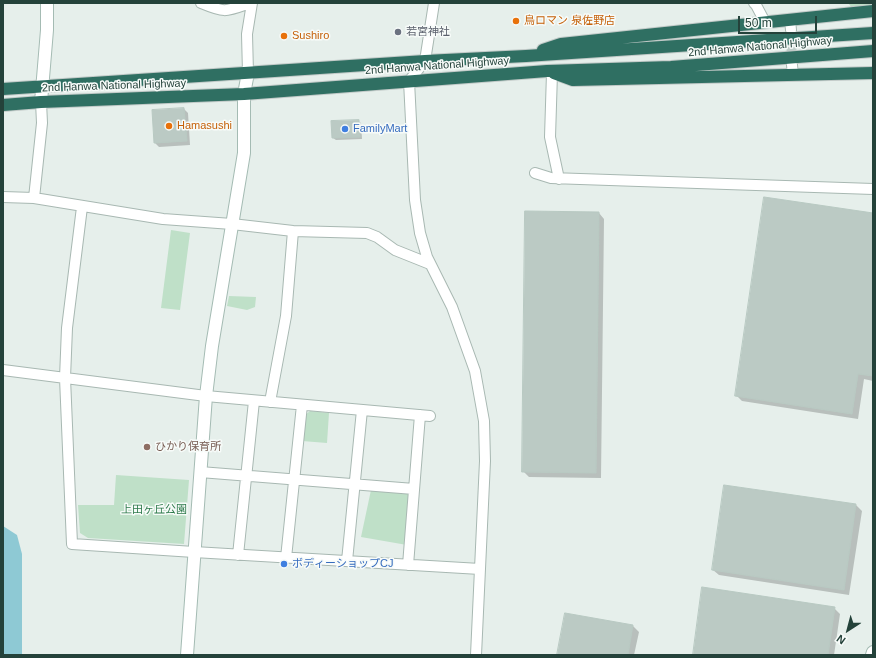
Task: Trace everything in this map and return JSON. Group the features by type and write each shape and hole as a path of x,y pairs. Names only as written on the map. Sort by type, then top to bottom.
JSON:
{"highway":[{"path":"526,56 561,44 765,22 790,25 873,11"},
{"name":"2nd Hanwa National Highway","path":"3,89 873,33"},
{"name":"2nd Hanwa National Highway","path":"3,105 42,102 244,94 549,72 671,67 873,51"},
{"path":"549,72 573,80 793,70 873,73"}],"street":[{"path":"34,198 42,123 42,87 47,30 47,3"},
{"path":"187,655 206,396 212,346 244,153 244,94 248,73 247,34 251,3 227,11 217,10 201,3"},
{"path":"434,3 425,61 409,81 416,200 420,233 426,257 452,306 475,371 484,421 485,460 476,655"},
{"path":"754,3 765,22"},
{"path":"549,72 550,137 559,179"},
{"path":"535,173 559,179 873,189"},
{"path":"3,197 34,198 162,219 232,224 293,231 367,233 377,237 395,250 430,264"},
{"path":"82,207 67,328 65,378 72,544 480,569"},
{"path":"270,402 286,316 293,231"},
{"path":"3,370 206,396 425,416 414,489 408,565"},
{"path":"238,555 254,401"},
{"path":"286,558 302,405"},
{"path":"347,561 362,410"},
{"path":"200,472 355,483 414,489"}],"green space":[{"path":"848,3 873,3 873,6 853,9"},
{"path":"171,230 190,233 180,310 161,308"},
{"path":"229,296 256,297 255,307 247,310 227,306"},
{"path":"310,411 329,413 327,443 302,441 304,416"},
{"name":"上田ヶ丘公園","path":"116,475 189,480 184,544 88,538 80,533 78,505 114,505"},
{"path":"371,490 410,492 407,545 361,537"}],"water":[{"path":"3,526 17,535 22,554 22,655 3,655"}],"building":[{"name":"Hamasushi","path":"184,108 187,141 154,143 152,110"},
{"name":"FamilyMart","path":"359,120 360,137 332,138 331,121"},
{"path":"764,197 873,213 873,376 858,374 852,414 735,396"},
{"path":"525,211 599,212 596,473 522,472"},
{"path":"724,485 856,504 844,590 712,570"},
{"path":"702,587 835,607 828,655 693,655"},
{"path":"565,613 633,625 628,655 557,655"}],"tunnel":[{"path":"791,32 792,64"}],"place":[{"name":"鳥ロマン 泉佐野店","path":"516,21"},
{"name":"若宮神社","path":"398,32"},
{"name":"Sushiro","path":"284,36"},
{"name":"Hamasushi","path":"169,126"},
{"name":"FamilyMart","path":"345,129"},
{"name":"ひかり保育所","path":"147,447"},
{"name":"ボディーショップCJ","path":"284,564"}]}
